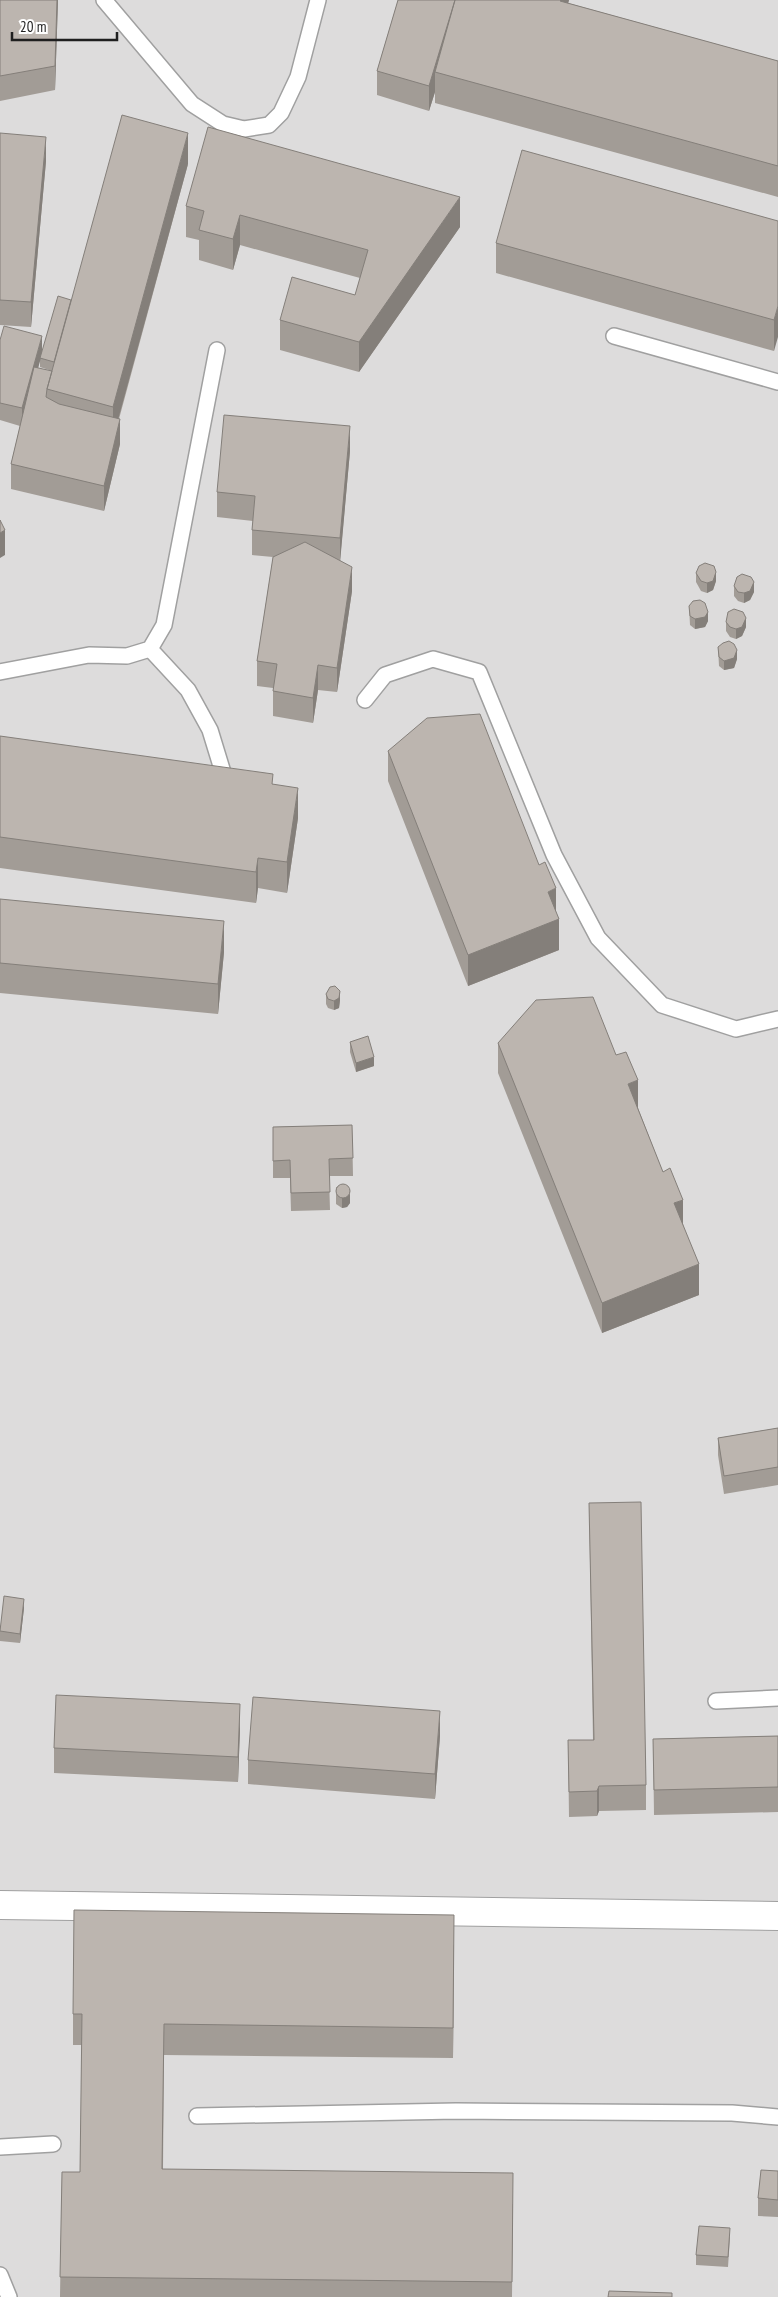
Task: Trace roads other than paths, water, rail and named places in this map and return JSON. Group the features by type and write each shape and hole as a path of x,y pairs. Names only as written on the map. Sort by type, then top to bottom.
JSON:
{"street":[{"path":"0,1905 778,1916"}],"lane":[{"path":"104,0 192,104 223,124 244,129 269,125 281,113 298,77 318,0"},
{"path":"614,336 778,382"},
{"path":"0,672 90,655 127,656 150,649 164,625 217,350"},
{"path":"150,649 188,690 210,730 225,779"},
{"path":"365,700 385,675 433,659 479,672 554,855 598,938 662,1005 736,1029 778,1019"},
{"path":"716,1701 778,1698"},
{"path":"197,2116 456,2111 732,2113 778,2117"},
{"path":"0,2147 53,2144"},
{"path":"0,2275 10,2297"}]}
